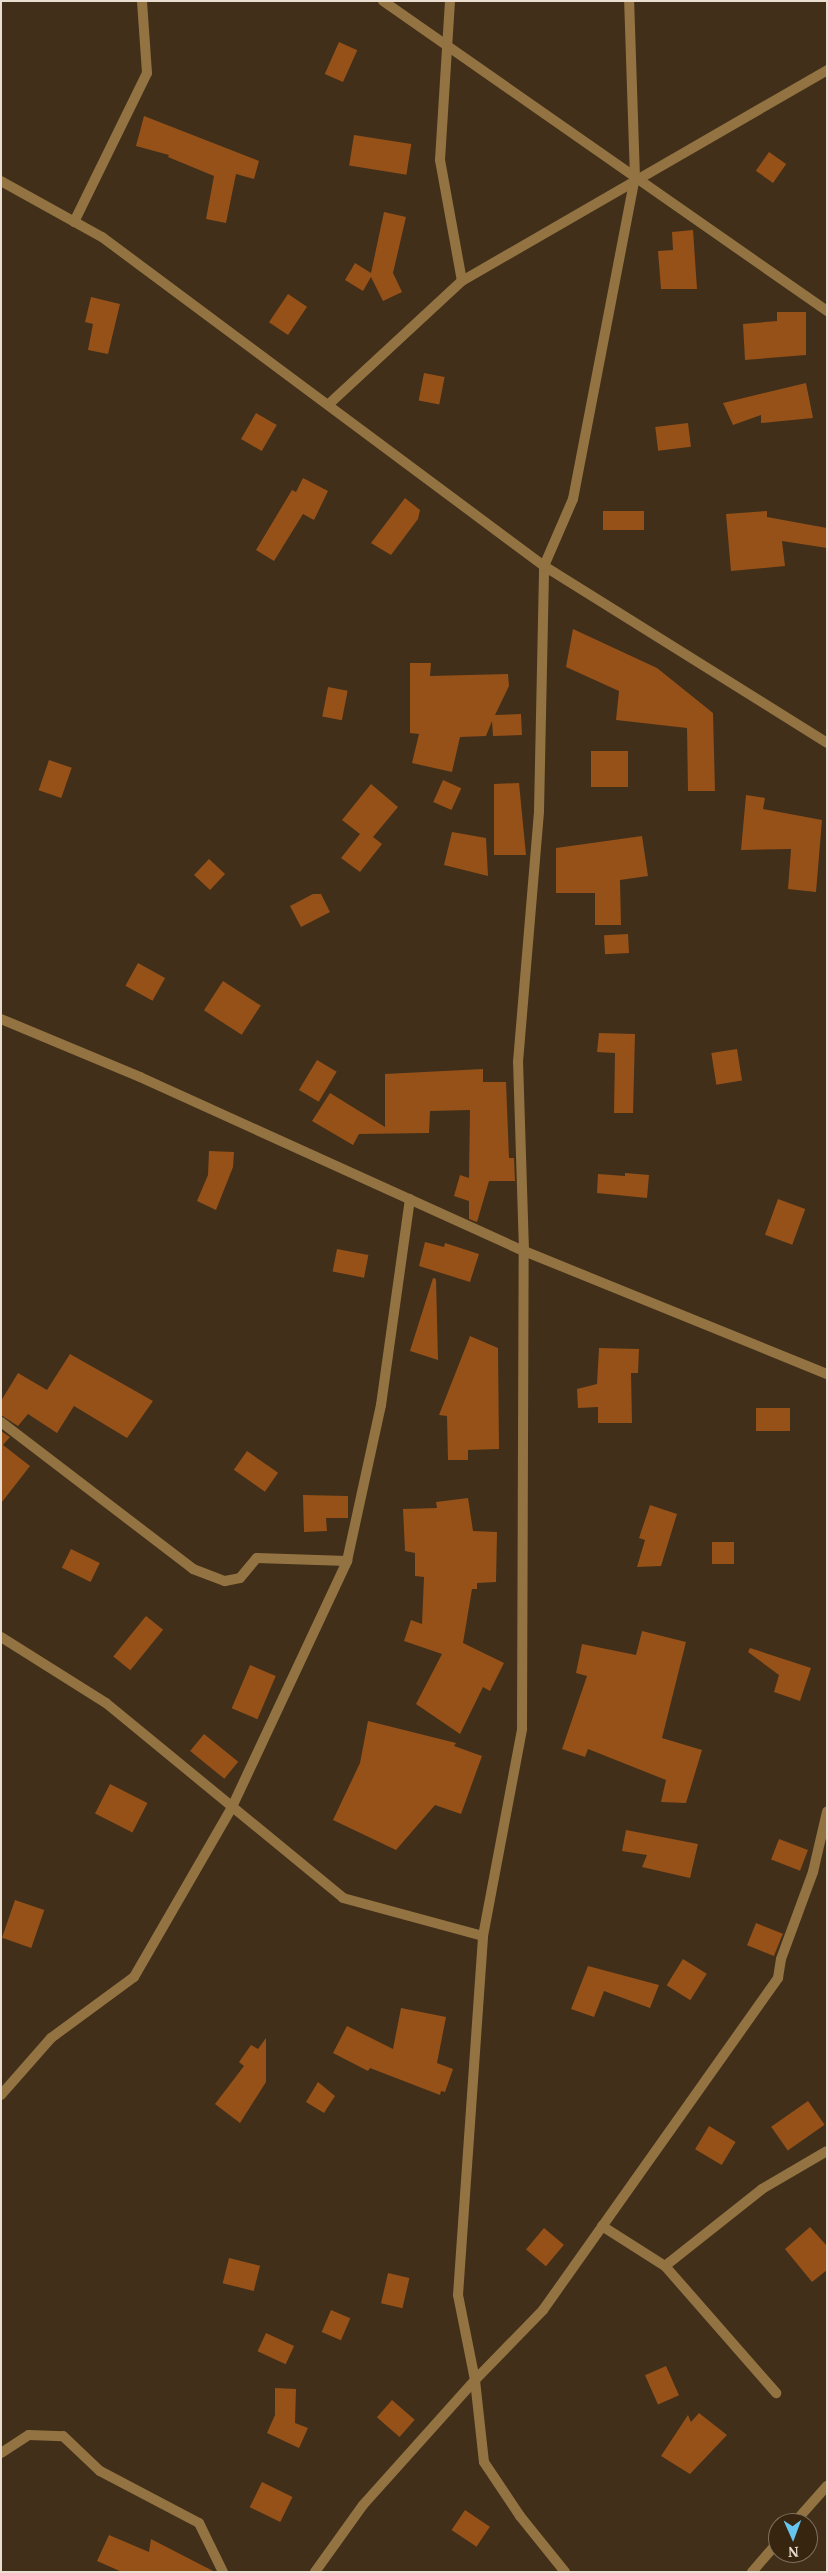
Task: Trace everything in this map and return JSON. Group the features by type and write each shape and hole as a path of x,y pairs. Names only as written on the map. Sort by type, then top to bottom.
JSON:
{"street":[{"path":"74,222 146,73 142,1"},
{"path":"383,1 827,311"},
{"path":"450,1 440,160 462,281"},
{"path":"565,2572 520,2516 484,2462 474,2380 458,2295 483,1936 522,1729 524,1250 518,1062 539,811 544,566 573,499 635,178 629,1"},
{"path":"329,404 462,281 635,178 827,70"},
{"path":"1,181 102,237 329,404 544,566 827,743"},
{"path":"1,1019 140,1077 524,1250 827,1374"},
{"path":"1,2095 51,2038 134,1976 232,1806 347,1561 381,1405 410,1199"},
{"path":"1,1422 193,1570 225,1581 240,1578 256,1558 347,1561"},
{"path":"1,1637 106,1703 343,1898 483,1936"},
{"path":"315,2572 363,2505 474,2380 543,2310 778,1978 781,1959 813,1872 827,1812"},
{"path":"665,2266 762,2189 827,2151"},
{"path":"602,2226 665,2266 776,2393"},
{"path":"1,2453 29,2435 64,2436 100,2471 199,2523 223,2572"},
{"path":"803,2513 827,2486"},
{"path":"752,2572 768,2554"}],"building":[{"path":"339,42 357,50 343,82 325,74"},
{"path":"144,116 259,161 254,179 236,174 226,223 206,219 214,176 168,157 169,155 136,146"},
{"path":"354,135 411,144 406,175 349,166"},
{"path":"769,152 786,164 773,183 756,171"},
{"path":"384,212 406,217 393,273 402,292 383,301 371,277 363,291 345,280 355,263 371,273"},
{"path":"693,230 697,289 661,289 658,251 673,250 672,232"},
{"path":"288,294 307,307 288,335 269,322"},
{"path":"91,297 120,304 108,354 88,350 93,324 85,322"},
{"path":"777,312 806,312 806,355 745,360 743,324 777,321"},
{"path":"424,373 445,377 439,404 419,400"},
{"path":"806,383 813,418 761,423 761,415 733,425 723,403"},
{"path":"256,413 277,425 262,451 241,439"},
{"path":"688,423 691,447 658,451 655,427"},
{"path":"303,478 328,491 314,520 303,514 274,561 256,550 292,490 296,492"},
{"path":"405,498 420,510 418,519 391,555 371,543"},
{"path":"603,511 644,511 644,530 603,530"},
{"path":"767,511 767,517 827,528 827,548 782,541 785,566 731,571 726,514"},
{"path":"573,629 657,668 713,713 715,791 688,791 687,728 616,720 619,691 566,667"},
{"path":"410,663 431,663 430,676 508,674 509,686 495,715 521,714 522,735 493,736 492,721 486,736 460,737 452,772 412,763 419,734 410,733"},
{"path":"328,687 348,691 342,720 322,716"},
{"path":"591,751 628,751 628,787 591,787"},
{"path":"49,760 72,768 61,798 39,790"},
{"path":"443,780 461,788 452,810 433,802"},
{"path":"519,783 526,855 494,855 494,784"},
{"path":"371,784 398,807 373,837 382,844 360,872 341,858 360,834 342,820"},
{"path":"746,795 765,798 763,809 822,820 816,892 788,889 791,849 741,850"},
{"path":"452,832 486,838 488,876 444,865"},
{"path":"642,836 648,876 620,880 621,925 595,925 595,893 556,893 556,848"},
{"path":"209,859 225,874 210,890 194,875"},
{"path":"313,894 321,894 330,912 301,927 290,906"},
{"path":"628,934 629,953 605,954 604,935"},
{"path":"138,963 165,978 153,1001 125,986"},
{"path":"223,981 261,1006 242,1035 204,1010"},
{"path":"599,1033 635,1034 633,1113 614,1113 615,1053 597,1052"},
{"path":"737,1049 742,1081 716,1085 711,1053"},
{"path":"317,1060 337,1072 319,1102 299,1090"},
{"path":"483,1069 483,1082 506,1082 509,1158 514,1158 515,1181 489,1181 477,1222 469,1219 469,1201 454,1196 460,1175 469,1178 470,1110 430,1111 429,1133 359,1134 353,1145 312,1121 330,1093 385,1127 385,1074"},
{"path":"209,1151 234,1152 233,1167 216,1210 197,1201 208,1175"},
{"path":"625,1173 649,1175 647,1198 597,1193 598,1174 625,1176"},
{"path":"778,1199 805,1209 792,1245 765,1235"},
{"path":"425,1242 444,1247 445,1243 479,1254 470,1282 419,1266"},
{"path":"337,1249 368,1255 364,1278 333,1272"},
{"path":"433,1278 436,1279 438,1360 410,1351"},
{"path":"470,1336 498,1348 499,1449 468,1450 468,1460 448,1460 447,1416 439,1415"},
{"path":"599,1348 639,1349 638,1373 631,1373 632,1423 598,1423 598,1407 578,1408 577,1389 597,1384"},
{"path":"70,1354 153,1401 127,1438 74,1406 57,1433 28,1414 18,1426 1,1415 1,1401 18,1373 47,1390"},
{"path":"756,1408 790,1408 790,1431 756,1431"},
{"path":"1,1431 10,1437 3,1445 30,1466 2,1502"},
{"path":"247,1451 278,1473 265,1492 234,1470"},
{"path":"303,1495 348,1496 348,1518 326,1518 327,1531 304,1532"},
{"path":"468,1498 473,1531 497,1532 496,1582 477,1583 477,1589 472,1589 463,1643 504,1663 490,1691 483,1687 460,1734 416,1704 442,1654 404,1641 411,1620 422,1624 424,1577 415,1576 415,1553 405,1551 403,1509 437,1508 436,1502"},
{"path":"650,1505 677,1514 661,1566 637,1567 645,1540 639,1538"},
{"path":"712,1542 734,1542 734,1564 712,1564"},
{"path":"71,1549 100,1563 91,1582 62,1568"},
{"path":"146,1616 163,1630 130,1670 113,1656"},
{"path":"642,1631 686,1642 662,1738 702,1750 686,1803 661,1802 666,1780 588,1749 585,1757 562,1749 587,1676 576,1673 582,1644 636,1655"},
{"path":"750,1648 811,1668 800,1701 774,1692 779,1675 748,1652"},
{"path":"250,1665 276,1676 257,1719 232,1708"},
{"path":"368,1721 456,1743 454,1746 482,1756 461,1814 435,1805 396,1850 333,1820 360,1763"},
{"path":"204,1734 238,1762 224,1779 190,1751"},
{"path":"110,1784 147,1803 132,1832 95,1813"},
{"path":"626,1830 698,1844 690,1878 642,1867 647,1855 622,1851"},
{"path":"779,1839 808,1850 800,1871 771,1860"},
{"path":"15,1900 44,1910 31,1948 2,1938"},
{"path":"756,1923 783,1934 774,1956 747,1945"},
{"path":"683,1959 707,1974 690,2000 667,1985"},
{"path":"588,1966 659,1985 650,2008 604,1991 594,2017 571,2009"},
{"path":"401,2008 446,2017 437,2063 453,2069 445,2092 441,2091 440,2095 370,2068 368,2071 333,2053 347,2026 393,2049"},
{"path":"266,2038 266,2082 240,2123 215,2104 244,2066 239,2062 251,2045 258,2049"},
{"path":"318,2082 335,2096 324,2113 306,2102"},
{"path":"808,2101 825,2125 788,2151 771,2127"},
{"path":"709,2126 736,2142 722,2165 695,2149"},
{"path":"810,2227 827,2246 827,2270 812,2282 785,2249"},
{"path":"544,2228 564,2245 546,2266 526,2249"},
{"path":"229,2258 260,2266 254,2291 223,2283"},
{"path":"388,2273 409,2278 402,2308 381,2303"},
{"path":"331,2310 350,2318 341,2340 322,2332"},
{"path":"266,2333 294,2346 286,2364 258,2351"},
{"path":"666,2366 679,2395 658,2405 645,2375"},
{"path":"275,2388 296,2389 295,2423 308,2428 299,2448 267,2433 275,2415"},
{"path":"392,2400 415,2420 400,2437 377,2417"},
{"path":"699,2413 727,2435 690,2474 661,2456 688,2415 691,2422"},
{"path":"262,2482 293,2497 280,2522 250,2507"},
{"path":"465,2510 490,2527 476,2547 452,2530"},
{"path":"109,2535 149,2552 151,2539 215,2572 122,2572 97,2561"}]}
